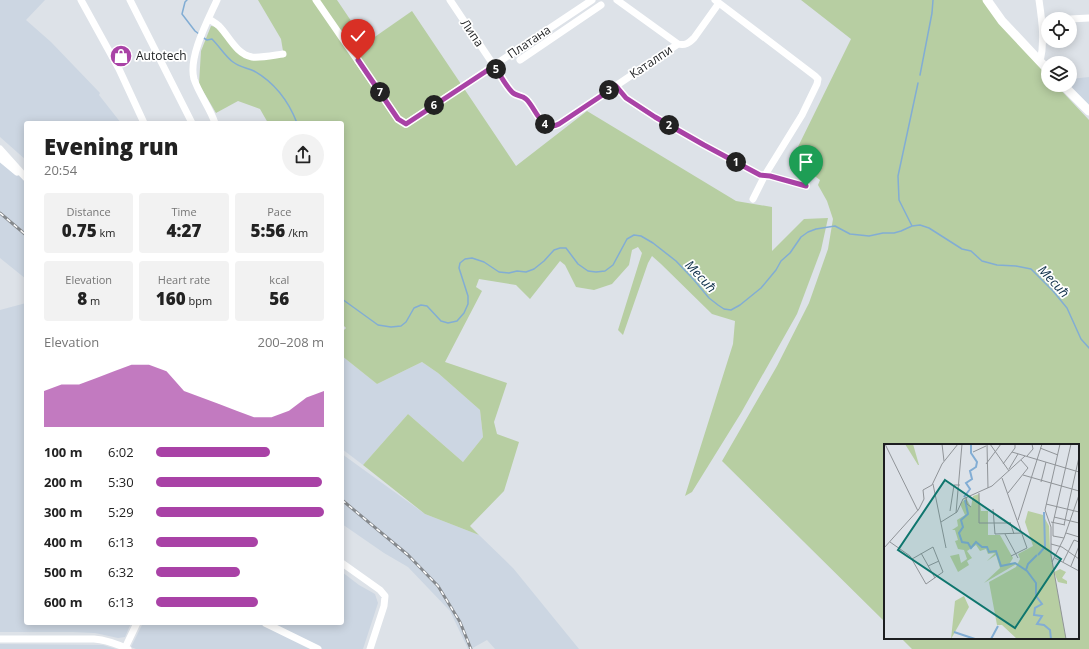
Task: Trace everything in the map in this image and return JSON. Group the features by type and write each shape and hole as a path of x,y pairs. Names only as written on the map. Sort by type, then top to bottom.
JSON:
{"main road":[{"path":"987,0 1002,21 1040,62"},
{"path":"1070,92 1089,112"}],"street":[{"path":"81,0 119,69 143,121"},
{"path":"130,0 191,121"},
{"path":"214,121 194,78 193,68 199,42 217,0"},
{"name":"Платана","path":"316,0 398,119 406,124 592,0"},
{"name":"Липа","path":"450,0 513,93 524,98 543,122 547,125 553,126"},
{"path":"617,0 678,44"},
{"path":"1039,0 1042,12"},
{"path":"717,2 818,79 802,115 765,175 754,199"},
{"name":"Каталпи","path":"553,126 559,124 678,44 688,44 694,38 717,2"},
{"path":"520,60 602,5"},
{"path":"570,15 575,23"},
{"path":"1077,19 1089,18"},
{"path":"209,19 220,26 228,38 245,54 252,57 283,54"},
{"path":"1040,62 1042,48"},
{"path":"616,86 626,98 655,117 760,175 806,186"},
{"path":"0,149 24,176"},
{"path":"0,158 13,162"},
{"path":"0,158 24,176"},
{"path":"344,564 380,590 385,596 384,606 370,649"},
{"path":"0,639 94,639 104,640 127,648 136,625"},
{"path":"269,625 318,649"}],"shaded area":[{"path":"0,0 45,0 26,20 51,42 100,93 99,95 119,121 24,121 24,158 0,137"},
{"path":"1089,77 1089,106 1076,92 1077,92 1077,78"},
{"path":"0,160 24,180 24,277 0,258"},
{"path":"24,304 24,625 130,625 125,637 118,638 95,633 73,632 0,632 0,310"},
{"path":"344,358 377,384 422,362 438,373 480,410 483,437 463,462 408,414 363,465 344,451"},
{"path":"344,455 425,514 479,535 513,568 579,649 495,649 487,640 471,649 468,649 450,611 408,567 384,553 344,525"},
{"path":"344,574 359,585 375,594 378,603 363,649 136,649 131,647 142,625 344,625"},
{"path":"0,644 103,645 116,649 0,649"}],"green space":[{"path":"258,0 337,0 366,43 412,11 516,166 587,111 736,201 772,207 772,251 804,219 828,218 821,250 797,314 741,413 692,492 685,496 733,344 735,321 712,314 652,256 648,263 623,335 618,330 642,253 638,247 632,250 629,265 612,284 594,290 576,287 565,265 560,261 530,299 516,285 479,279 476,287 482,291 445,362 507,383 494,422 497,434 519,442 504,491 470,526 479,535 425,514 363,465 408,414 463,462 483,437 480,410 438,373 422,362 377,384 344,358 344,330 346,328 344,326 344,121 267,121 260,109 238,101 216,113 199,84 201,51 211,26 217,27 249,59 284,57 281,39"},
{"path":"801,0 985,0 1041,68 1041,92 1063,92 1089,120 1089,649 912,649 902,639 1079,639 1079,444 884,444 884,621 722,461 777,366 809,303 828,249 833,219 827,201 818,185 820,180 792,159 851,39"}],"waterway":[{"name":"Месић","path":"187,0 185,2 182,14 199,34"},
{"path":"920,75 932,13 933,0"},
{"name":"Месић","path":"202,37 207,40 212,39 233,62 254,71 268,81 285,100 296,121"},
{"path":"912,226 899,200 898,176 918,83"},
{"name":"Месић","path":"344,300 378,325 391,327 401,326 406,322 414,308 421,305 427,306 441,321 448,323 457,321 464,313 468,304 468,296 459,268 460,263 465,259 472,258 484,262 499,272 526,272 534,269 554,250 566,248 578,264 588,271 605,271 613,265 627,239 634,235 641,236 653,243 676,261 709,298 724,309 731,310 740,305 761,288 776,270 781,261 790,253 801,237 808,232 835,226 850,234 869,236 883,233 894,233 912,226 920,225 929,228 962,249 971,251 982,261 997,265 1016,266 1031,269 1053,291 1067,308 1081,339 1089,348"}],"railway":[{"path":"0,213 24,233"},
{"path":"344,502 408,555 438,586 460,622 471,649"}],"place":[{"name":"Autotech","path":"121,56"}],"route":[{"path":"358,60 398,119 406,124 494,66 511,91 526,99 543,122 547,125 556,126 616,86 632,103 704,145 760,175 770,176 806,186"}]}
